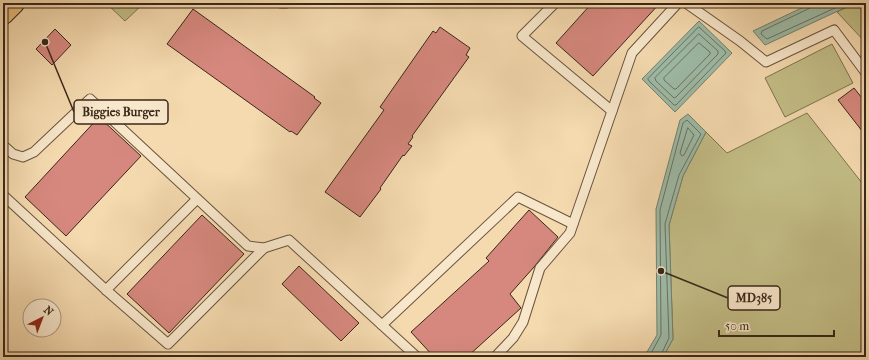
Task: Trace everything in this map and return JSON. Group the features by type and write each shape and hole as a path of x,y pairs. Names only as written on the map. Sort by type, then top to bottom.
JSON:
{"main road":[{"path":"3,13 13,3"}],"lane":[{"path":"281,3 286,3"},
{"path":"555,3 522,36 612,111"},
{"path":"495,357 513,338 523,322 540,268 570,233 632,53 678,3"},
{"path":"686,3 740,40 766,62 834,30 866,73"},
{"path":"3,145 13,154 23,157 34,152 90,99 248,246 264,248 289,240 417,357"},
{"path":"3,195 106,290 168,344 264,248"},
{"path":"382,325 518,197 573,224"},
{"path":"106,290 197,199"}],"shaded area":[{"path":"106,3 144,3 125,21"},
{"path":"855,3 866,3 866,43 837,12"},
{"path":"832,44 853,83 785,117 765,78"},
{"path":"807,113 866,188 866,357 663,357 673,339 669,225 683,176 706,132 727,153"}],"water":[{"path":"812,3 855,3 765,45 753,31"},
{"path":"699,21 732,53 675,112 642,79"},
{"path":"688,114 706,132 683,176 669,225 673,339 663,357 644,357 657,335 656,209 680,120"}],"building":[{"path":"592,3 660,3 593,76 556,43"},
{"path":"193,9 315,97 314,98 321,103 297,135 291,131 290,132 167,44"},
{"path":"440,27 470,48 466,55 469,57 412,136 413,137 408,144 412,146 404,156 403,155 380,188 381,189 360,217 325,192 384,110 380,107 433,31 436,33"},
{"path":"55,29 71,45 52,65 36,49"},
{"path":"854,88 866,103 866,136 838,100"},
{"path":"99,117 141,156 66,236 25,197"},
{"path":"529,210 558,237 510,294 521,308 467,357 434,357 411,332 489,261 486,258"},
{"path":"202,215 244,254 169,333 127,294"},
{"path":"299,266 359,323 341,341 282,284"}],"place":[{"name":"Biggies Burger","path":"45,42"},
{"name":"MD385","path":"661,271"}]}
